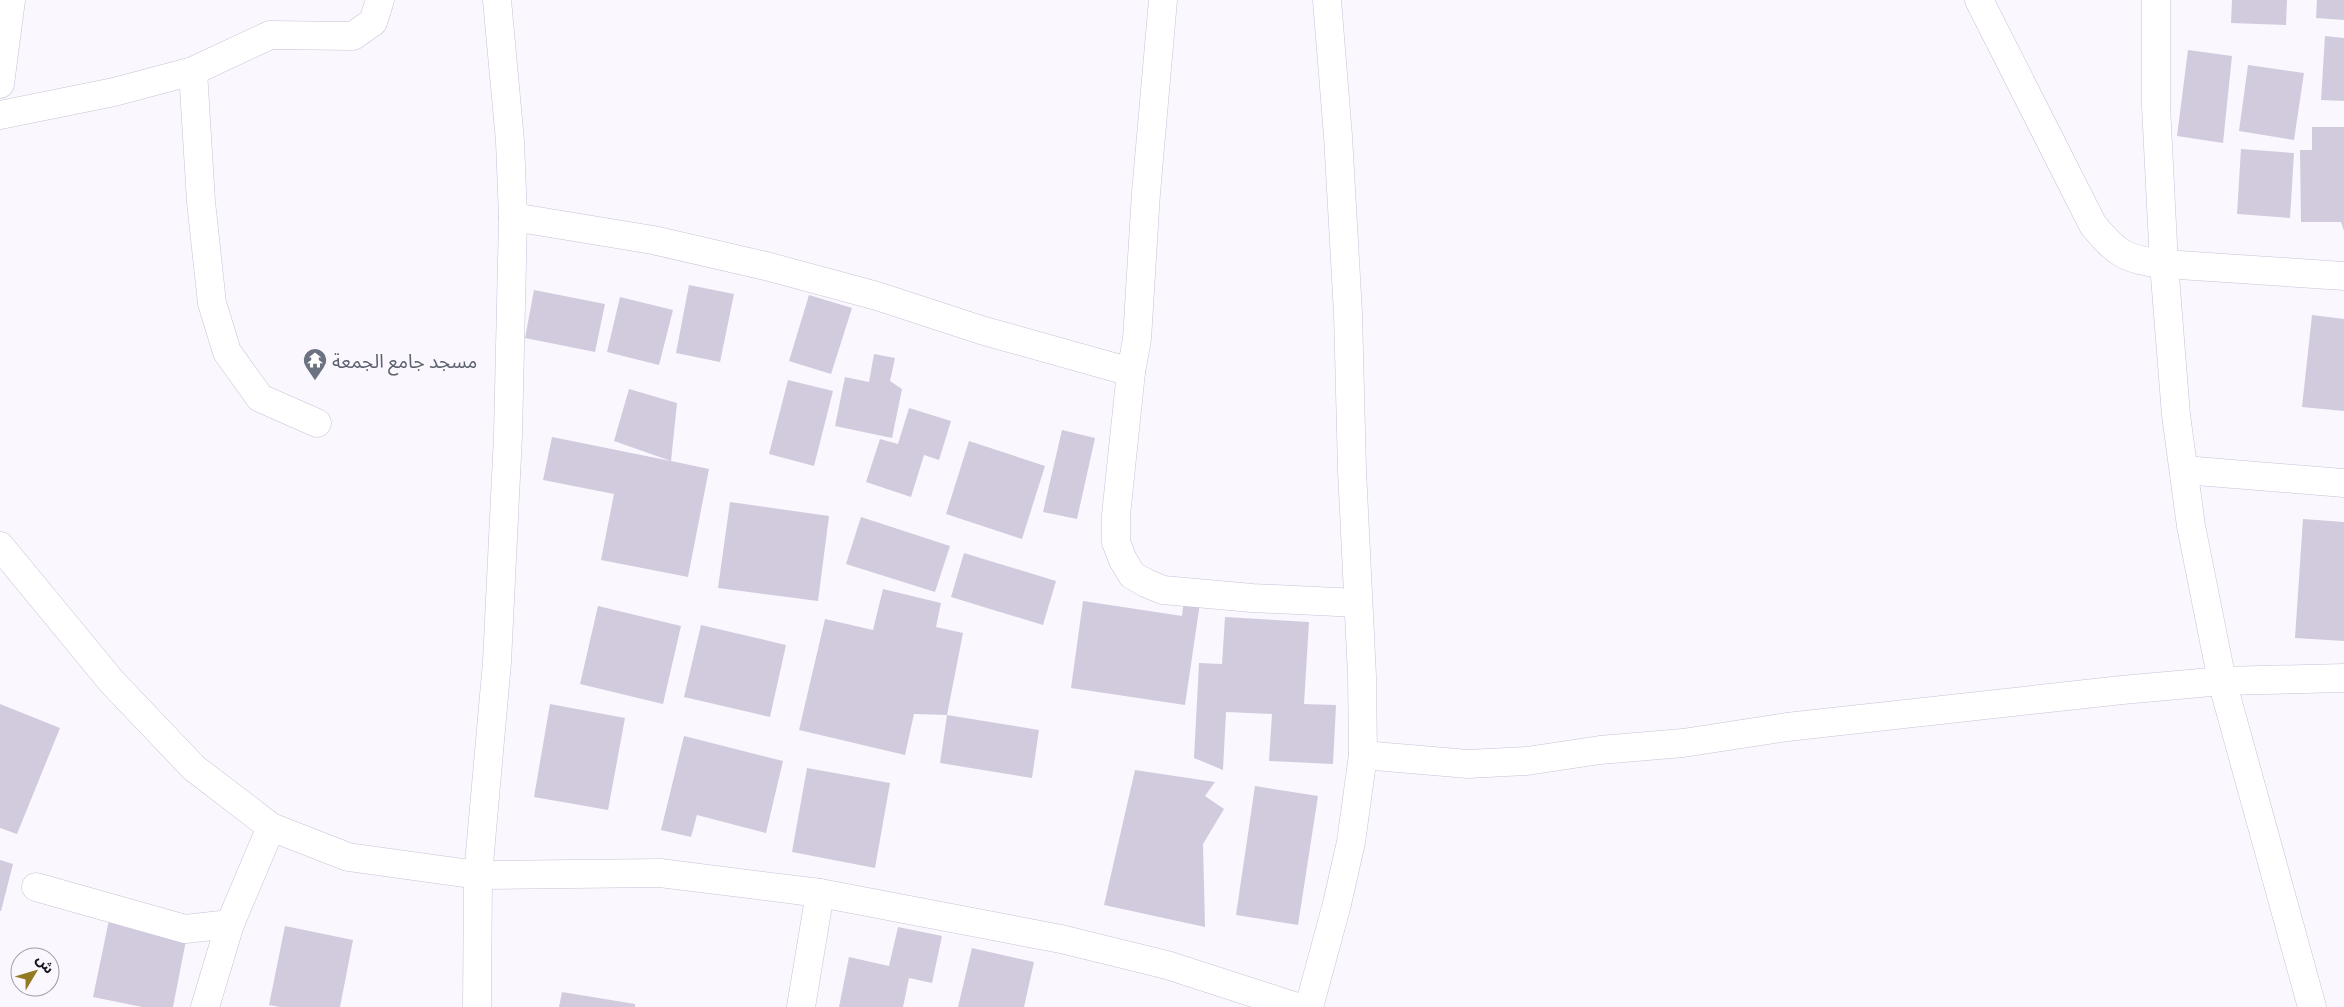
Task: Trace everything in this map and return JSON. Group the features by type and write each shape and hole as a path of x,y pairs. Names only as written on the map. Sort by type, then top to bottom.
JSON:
{"street":[{"path":"0,84 11,0"},
{"path":"0,115 114,92 193,70 270,35 353,36 373,22 380,0"},
{"path":"477,1007 478,875 497,662 508,435 513,217 510,140 497,0"},
{"path":"1163,0 1146,193 1137,339 1131,372 1116,542 1123,560 1132,575 1163,590 1252,598 1358,603"},
{"path":"1309,1007 1337,904 1351,842 1363,755 1348,313 1338,136 1327,0"},
{"path":"1979,0 2093,224 2107,242 2121,254 2137,261 2164,264 2344,276"},
{"path":"2156,0 2156,106 2164,264 2176,415 2191,526 2222,681 2312,1007"},
{"path":"193,70 201,202 212,303 227,352 260,398 317,423"},
{"path":"513,217 653,240 766,266 876,296 981,330 1131,372"},
{"path":"2184,470 2344,483"},
{"path":"0,546 112,682 194,768 271,828 348,857 478,875 660,874 820,893 1060,939 1167,965 1297,1007"},
{"path":"1363,755 1468,764 1527,761 1787,727 2122,690 2222,681 2344,678"},
{"path":"205,1007 230,924 271,828"},
{"path":"36,887 185,929 230,924"},
{"path":"801,1007 820,893"}],"building":[{"path":"2232,0 2287,0 2286,25 2231,23"},
{"path":"2317,0 2344,0 2344,20 2316,18"},
{"path":"2325,36 2344,38 2344,101 2321,100"},
{"path":"2188,50 2232,56 2223,143 2177,136"},
{"path":"2248,65 2304,73 2294,140 2239,131"},
{"path":"2312,127 2344,127 2344,231 2341,222 2301,222 2300,150 2312,150"},
{"path":"2241,149 2294,153 2290,218 2237,214"},
{"path":"689,285 734,294 720,362 676,353"},
{"path":"534,290 605,304 595,352 525,338"},
{"path":"809,295 852,308 831,374 789,361"},
{"path":"620,297 673,310 659,365 607,352"},
{"path":"2312,315 2344,319 2344,411 2302,407"},
{"path":"874,354 895,358 890,381 902,389 892,438 835,426 845,377 869,382"},
{"path":"788,380 833,391 814,466 769,454"},
{"path":"629,389 677,403 671,461 614,441"},
{"path":"909,408 951,421 939,460 924,455 911,497 866,482 880,439 898,444"},
{"path":"1062,430 1095,438 1077,519 1043,512"},
{"path":"552,437 709,469 688,577 601,560 614,494 543,480"},
{"path":"969,441 1045,466 1022,539 946,514"},
{"path":"730,502 829,516 818,601 718,588"},
{"path":"861,517 950,546 935,592 846,564"},
{"path":"2303,519 2344,522 2344,641 2295,638"},
{"path":"964,553 1056,581 1043,625 951,597"},
{"path":"883,589 941,603 936,627 963,633 947,715 914,714 905,755 799,730 825,619 873,630"},
{"path":"1184,600 1200,603 1185,705 1071,688 1083,601 1182,616"},
{"path":"598,606 681,626 663,704 580,684"},
{"path":"1225,617 1309,622 1304,704 1336,705 1333,764 1269,761 1272,714 1226,712 1223,770 1194,758 1199,663 1222,664"},
{"path":"701,625 786,645 770,717 684,697"},
{"path":"0,704 60,728 17,834 0,828"},
{"path":"550,704 625,718 608,810 534,797"},
{"path":"947,715 1039,730 1032,778 940,763"},
{"path":"684,736 783,761 766,833 697,815 691,837 661,830"},
{"path":"807,768 890,783 875,868 792,852"},
{"path":"1135,770 1215,782 1205,796 1224,809 1203,844 1205,927 1104,905"},
{"path":"1255,786 1318,796 1298,925 1236,915"},
{"path":"0,860 13,864 1,911 0,911"},
{"path":"109,920 187,935 173,1007 142,1007 93,997"},
{"path":"285,926 353,940 340,1007 280,1007 269,1005"},
{"path":"898,927 942,936 932,983 909,978 903,1007 839,1007 849,957 889,966"},
{"path":"972,948 1034,962 1024,1007 958,1007"},
{"path":"562,992 635,1004 635,1007 559,1007"}],"place":[{"name":"مسجد جامع الجمعة","path":"315,381"}]}
